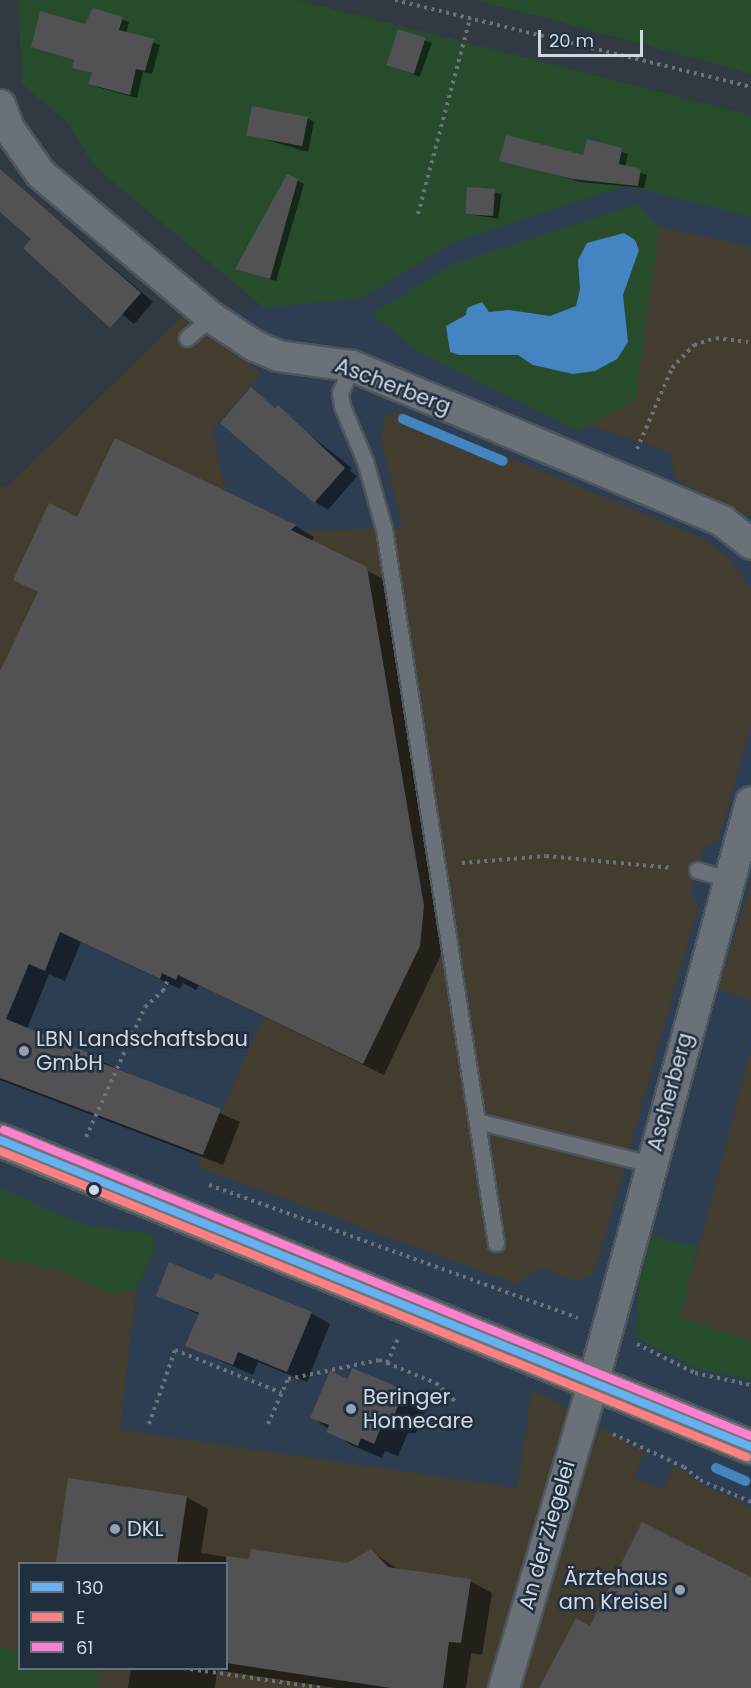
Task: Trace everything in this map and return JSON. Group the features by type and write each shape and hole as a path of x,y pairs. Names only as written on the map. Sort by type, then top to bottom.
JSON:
{"main road":[{"path":"0,1140 751,1447"}],"street":[{"name":"Ascherberg","path":"3,124 41,174 211,317 255,346 278,356 352,366 722,521 751,544"},
{"name":"Ascherberg","path":"593,1383 751,802"},
{"name":"An der Ziegelei","path":"504,1688 593,1383"}],"lane":[{"path":"187,338 211,317"},
{"path":"352,366 340,393 342,406 365,461 384,529 496,1243"},
{"path":"697,870 729,879"},
{"path":"477,1121 651,1164"}],"path":[{"path":"395,0 751,87"},
{"path":"418,214 470,18"},
{"path":"625,481 672,368 694,345 716,338 748,342"},
{"path":"437,864 546,856 697,870"},
{"path":"72,1168 145,1007 163,991 170,976"},
{"path":"207,1185 606,1329 695,1373 751,1384"},
{"path":"387,1363 411,1307"},
{"path":"149,1424 174,1350 282,1393"},
{"path":"268,1424 288,1379 379,1360 436,1383 457,1403"},
{"path":"581,1419 751,1502"},
{"path":"197,1670 322,1688"}],"shaded area":[{"path":"627,186 751,217 751,1688 0,1688 0,485 6,488 187,312 362,298 456,241"},
{"path":"659,227 751,247 751,517 675,479 671,453 589,425 636,399"},
{"path":"187,312 261,374 212,429 225,491 222,497 294,532 402,527 381,441 385,415 400,412 702,538 729,558 751,590 751,725 718,841 703,848 691,891 698,907 597,1264 590,1276 575,1281 541,1267 516,1284 198,1167 263,1016 179,975 162,973 160,979 77,939 0,837 0,485 6,488"},
{"path":"751,881 751,1000 718,989"},
{"path":"751,1047 751,1341 680,1318"},
{"path":"0,1258 64,1271 111,1294 136,1290 120,1430 517,1488 532,1389 644,1452 634,1478 664,1489 673,1464 702,1485 751,1507 751,1688 98,1688 99,1670 228,1670 228,1562 18,1562 18,1651 0,1648"}],"green space":[{"path":"18,0 298,0 751,115 751,217 627,186 456,241 362,298 264,308 94,166 68,123 22,84"},
{"path":"473,0 751,0 751,74 549,19"},
{"path":"637,204 659,227 636,399 579,431 418,351 372,314 451,265"},
{"path":"0,1188 84,1225 152,1234 155,1250 136,1290 111,1294 64,1271 0,1258"},
{"path":"650,1235 697,1247 680,1318 751,1341 751,1380 695,1368 636,1338 639,1281"},
{"path":"0,1648 18,1651 18,1670 99,1670 98,1688 0,1688"}],"water":[{"path":"624,233 635,240 639,250 623,295 628,342 617,359 595,371 573,374 533,365 518,355 459,355 450,352 446,326 466,315 467,308 482,302 489,312 509,310 550,316 576,306 580,289 578,260 587,243"}],"building":[{"path":"93,8 123,17 119,30 154,39 145,71 136,69 130,95 88,84 92,73 72,68 74,60 31,47 40,11 85,24"},
{"path":"398,29 426,38 414,74 386,65"},
{"path":"252,106 308,117 302,146 246,135"},
{"path":"506,135 583,155 587,139 622,148 619,164 641,169 638,186 572,179 499,161"},
{"path":"0,169 141,293 110,328 23,248 31,239 0,212"},
{"path":"287,174 298,179 270,279 235,269"},
{"path":"467,187 495,189 493,216 465,214"},
{"path":"251,387 275,408 278,405 345,468 314,503 220,423"},
{"path":"115,438 296,525 291,530 367,567 424,906 420,946 363,1064 178,975 176,980 162,973 160,979 60,932 45,971 29,964 6,1019 96,1056 94,1060 221,1109 203,1155 0,1078 0,671 38,592 13,580 49,503 77,517"},
{"path":"169,1262 212,1280 215,1273 312,1312 287,1372 238,1352 233,1365 185,1346 199,1313 156,1296"},
{"name":"Beringer Homecare","path":"352,1368 405,1390 392,1420 384,1420 374,1444 361,1438 358,1446 326,1432 329,1425 310,1418 330,1371 348,1379"},
{"name":"DKL","path":"68,1478 187,1496 177,1562 56,1562"},
{"path":"642,1522 751,1577 751,1688 539,1688 576,1618 590,1626"},
{"path":"251,1549 347,1563 371,1549 388,1567 471,1579 461,1643 449,1642 443,1688 391,1688 228,1663 228,1562 226,1562 226,1556 249,1559"}],"waterway":[{"path":"403,419 503,461"},
{"path":"716,1468 745,1481"}],"transit line":[{"name":"61","path":"4,1130 751,1436"},
{"name":"130","path":"0,1140 751,1447"},
{"name":"E","path":"0,1151 747,1457"}],"place":[{"name":"LBN Landschaftsbau GmbH","path":"24,1051"},
{"name":"Beringer Homecare","path":"351,1409"},
{"name":"DKL","path":"115,1529"},
{"name":"Ärztehaus am Kreisel","path":"680,1590"}]}
